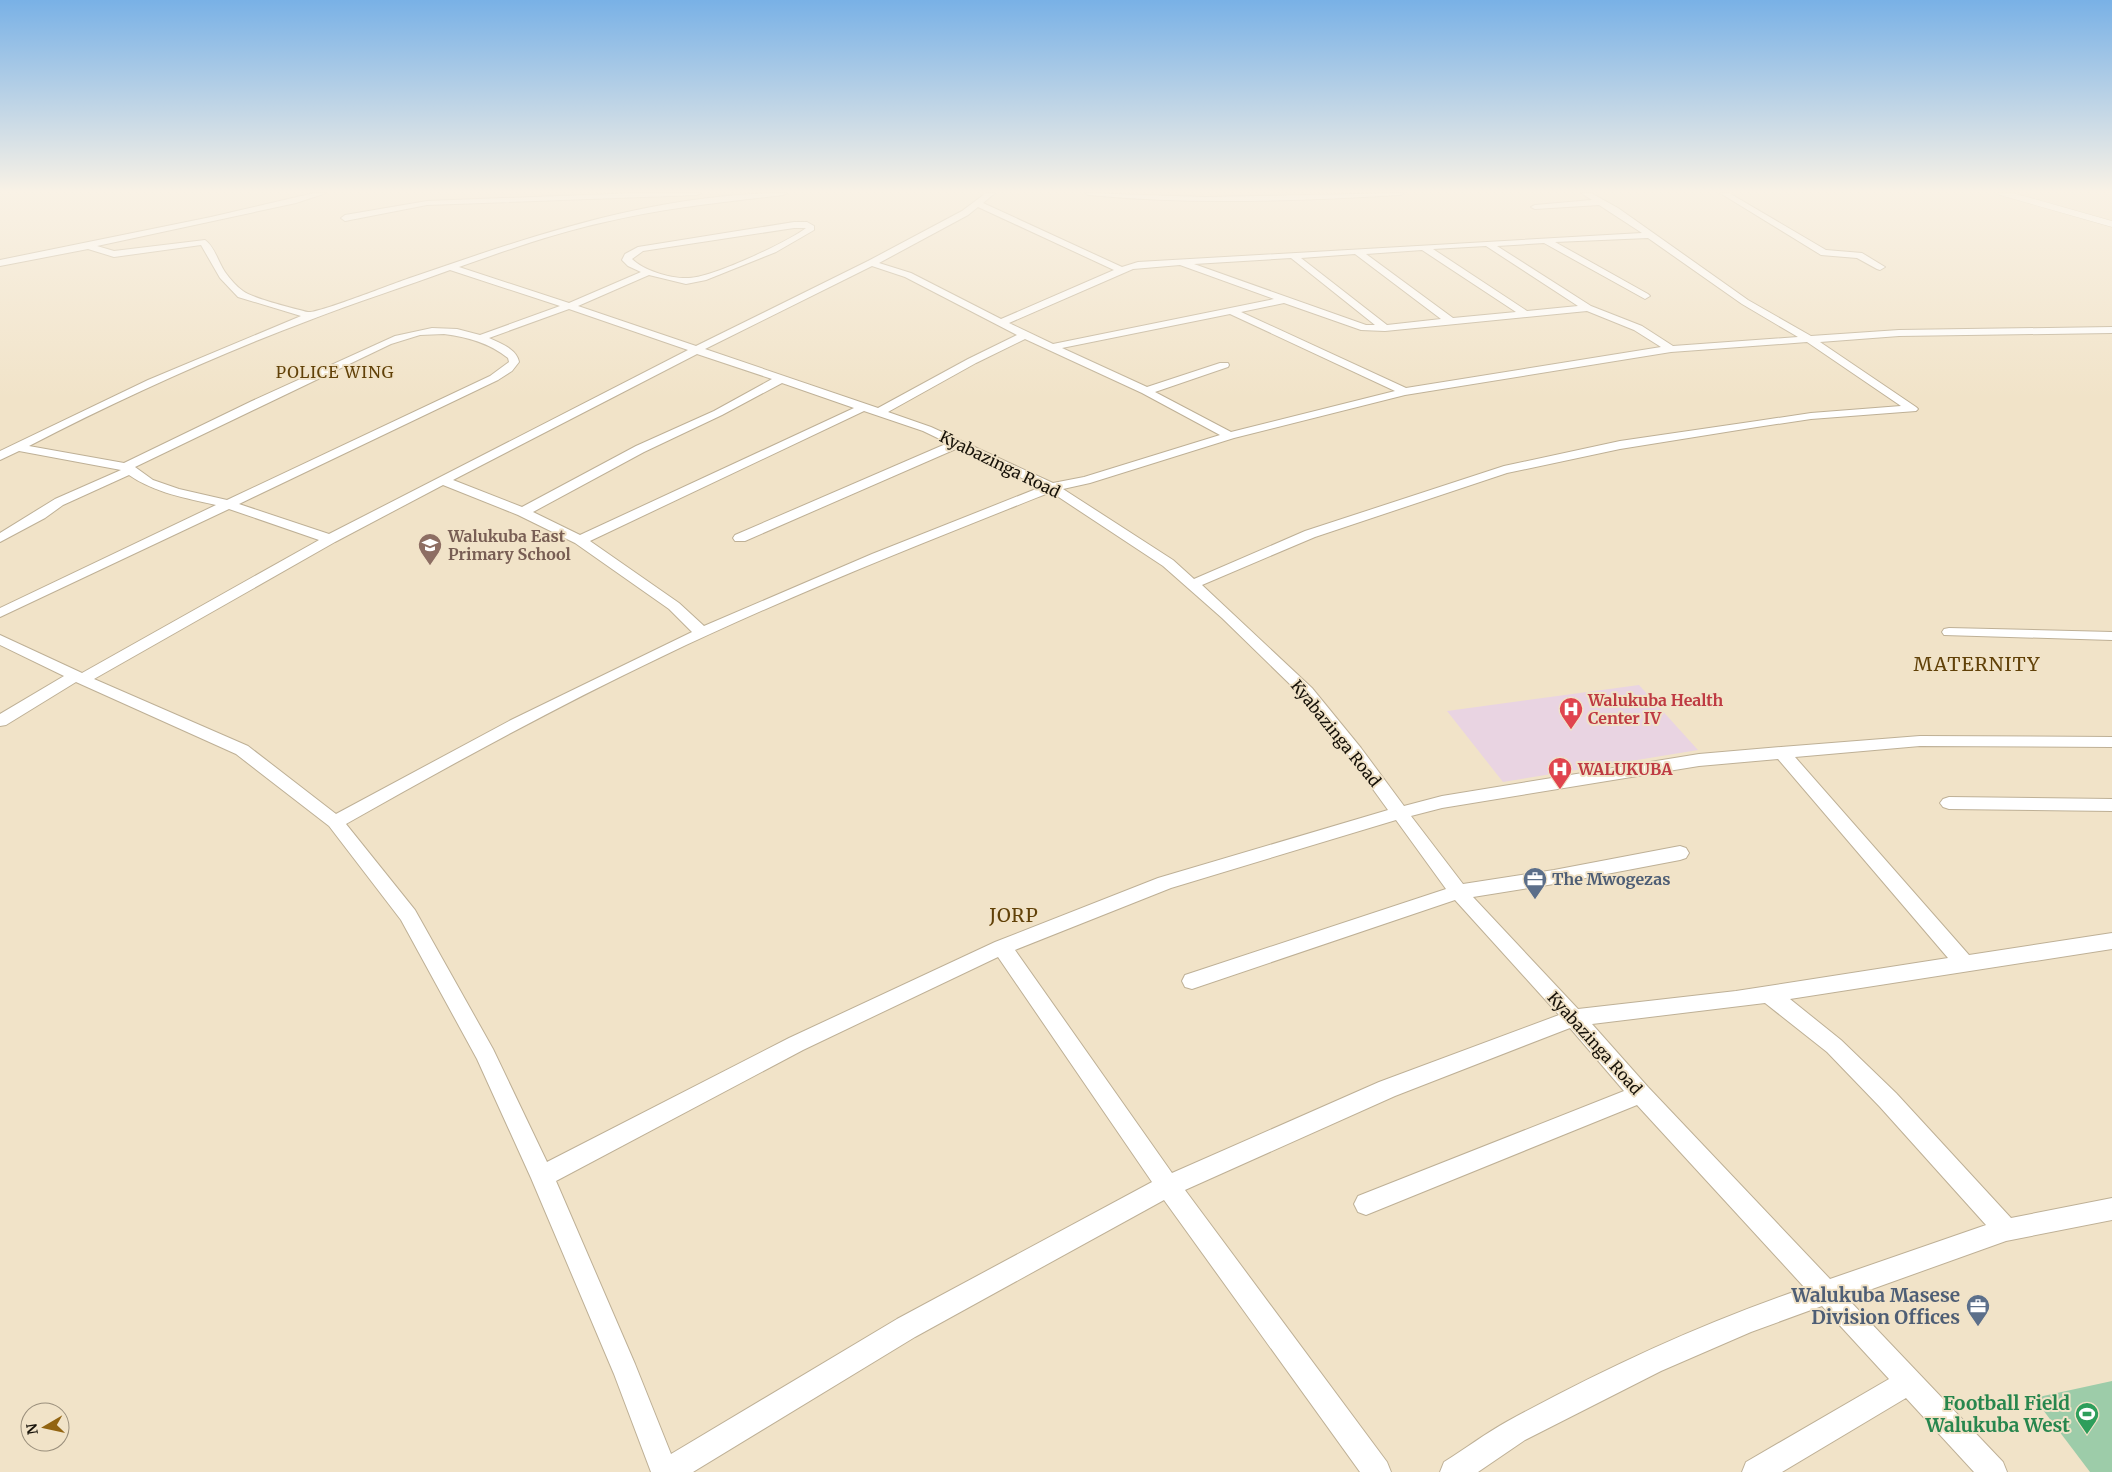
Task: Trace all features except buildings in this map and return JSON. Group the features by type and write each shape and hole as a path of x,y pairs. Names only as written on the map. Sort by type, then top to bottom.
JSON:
{"street":[{"path":"214,262 234,289 241,295 310,316"},
{"path":"0,456 188,367 310,316 466,262"},
{"path":"629,262 649,272 684,281 696,280 742,262"},
{"path":"1103,262 1121,270"},
{"path":"1002,322 1121,270 1138,265 1170,262"},
{"path":"1179,262 1365,328 1385,328 1588,308"},
{"path":"1301,262 1385,328"},
{"path":"1371,262 1451,322"},
{"path":"1445,262 1525,314"},
{"path":"1517,262 1588,308 1638,328 1671,349"},
{"path":"1583,262 1645,296"},
{"path":"1193,584 1310,534 1504,470 1620,446 1802,418 1912,409 1809,339 1745,302 1687,262"},
{"path":"1871,262 1880,267"},
{"path":"0,721 330,540 696,350 871,263 908,275 1025,335 1146,391 1230,436"},
{"name":"Kyabazinga Road","path":"450,267 872,410 959,443 1052,486 1168,563 1193,584 1306,691 1458,892 1574,1018 1640,1094 1825,1294 1994,1472"},
{"path":"480,338 569,306 649,272"},
{"path":"1054,347 1284,300"},
{"path":"1231,311 1405,392"},
{"path":"335,822 472,746 585,688 702,633 944,529 1052,486 1086,480 1230,436 1405,392 1671,349 1899,333 2112,330"},
{"path":"0,538 59,502 287,388 402,338 431,331 448,331 480,338 513,357 514,362 508,369 376,435 0,613"},
{"path":"580,540 872,410 1025,335"},
{"path":"1146,391 1224,365"},
{"path":"523,512 640,449 718,413 781,379"},
{"path":"740,538 959,443"},
{"path":"17,447 128,469 149,483 175,492 227,504 330,540"},
{"path":"443,481 523,512 580,540 674,606 702,633"},
{"path":"1949,632 2112,636"},
{"path":"0,639 79,677 242,750 335,822 408,915 486,1055 542,1176 666,1472 906,1328 1168,1186 1387,1090 1574,1018 1769,994 2112,941"},
{"path":"542,1176 796,1044 1002,947 1165,883 1400,813 1442,802 1699,760 1920,741 2112,742"},
{"path":"1781,752 1965,964"},
{"path":"1949,803 2112,805"},
{"path":"1192,981 1458,892 1554,877 1680,853"},
{"path":"1002,947 1168,1186 1378,1472"},
{"path":"1769,994 1834,1046 1888,1100 2006,1230"},
{"path":"1366,1204 1640,1094"},
{"path":"1454,1472 1516,1431 1652,1362 1748,1320 2006,1230 2112,1209"},
{"path":"1756,1472 1908,1382"}],"shaded area":[{"name":"Walukuba Health Center IV","path":"1639,685 1698,750 1503,782 1447,711"}],"green space":[{"name":"Football Field Walukuba West","path":"2112,1381 2112,1472 2090,1472 2034,1398"}],"place":[{"name":"Walukuba East Primary School","path":"430,566"},
{"name":"Walukuba Health Center IV","path":"1571,730"},
{"name":"WALUKUBA","path":"1560,790"},
{"name":"The Mwogezas","path":"1535,900"},
{"name":"Walukuba Masese Division Offices","path":"1978,1327"},
{"name":"Football Field Walukuba West","path":"2087,1435"}],"district":[{"name":"POLICE WING","path":"335,372"},
{"name":"MATERNITY","path":"1977,664"},
{"name":"JORP","path":"1014,915"}]}
